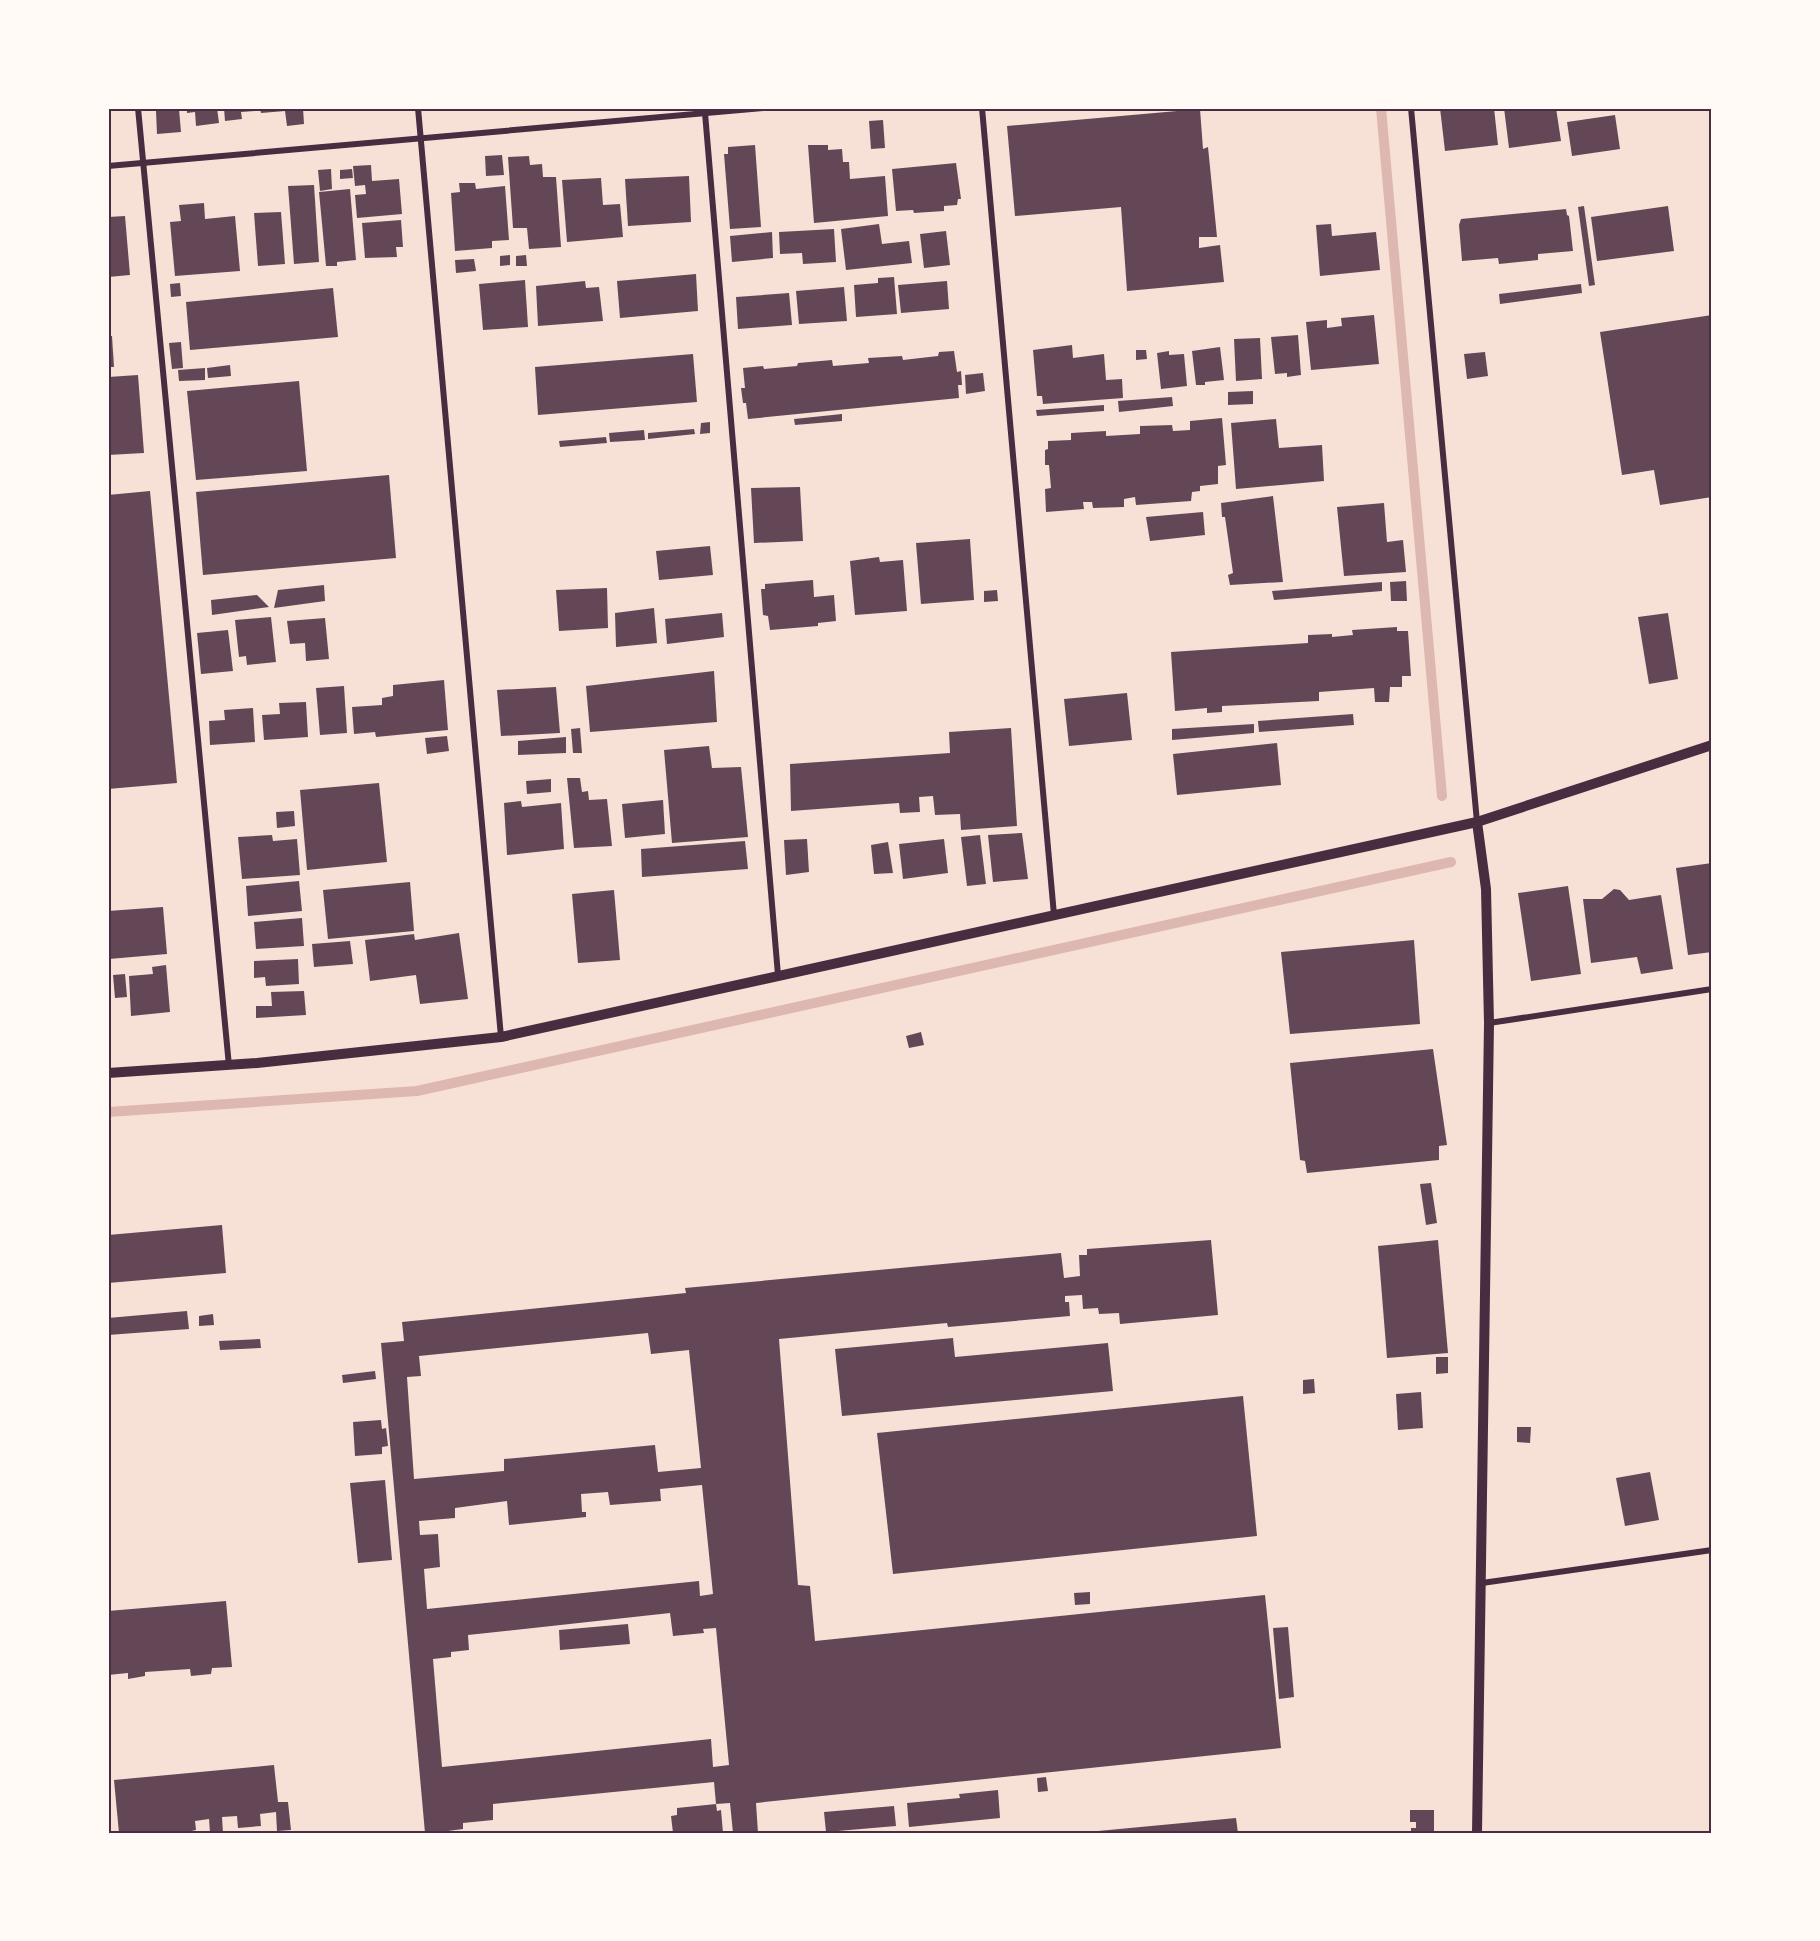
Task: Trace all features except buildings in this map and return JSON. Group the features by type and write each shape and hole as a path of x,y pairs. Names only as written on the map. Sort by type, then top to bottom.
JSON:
{"street":[{"path":"138,108 229,1066"},
{"path":"418,108 501,1036"},
{"path":"108,166 763,108"},
{"path":"982,108 1054,915"},
{"path":"1411,108 1477,822 1486,889 1489,1023 1477,1833"},
{"path":"705,113 778,975"},
{"path":"108,1073 229,1066 501,1036 1477,822 1712,745"},
{"path":"1489,1023 1712,989"},
{"path":"1482,1583 1712,1550"}],"waterway":[{"path":"1381,108 1442,796"},
{"path":"108,1112 417,1091 1451,862"}]}
